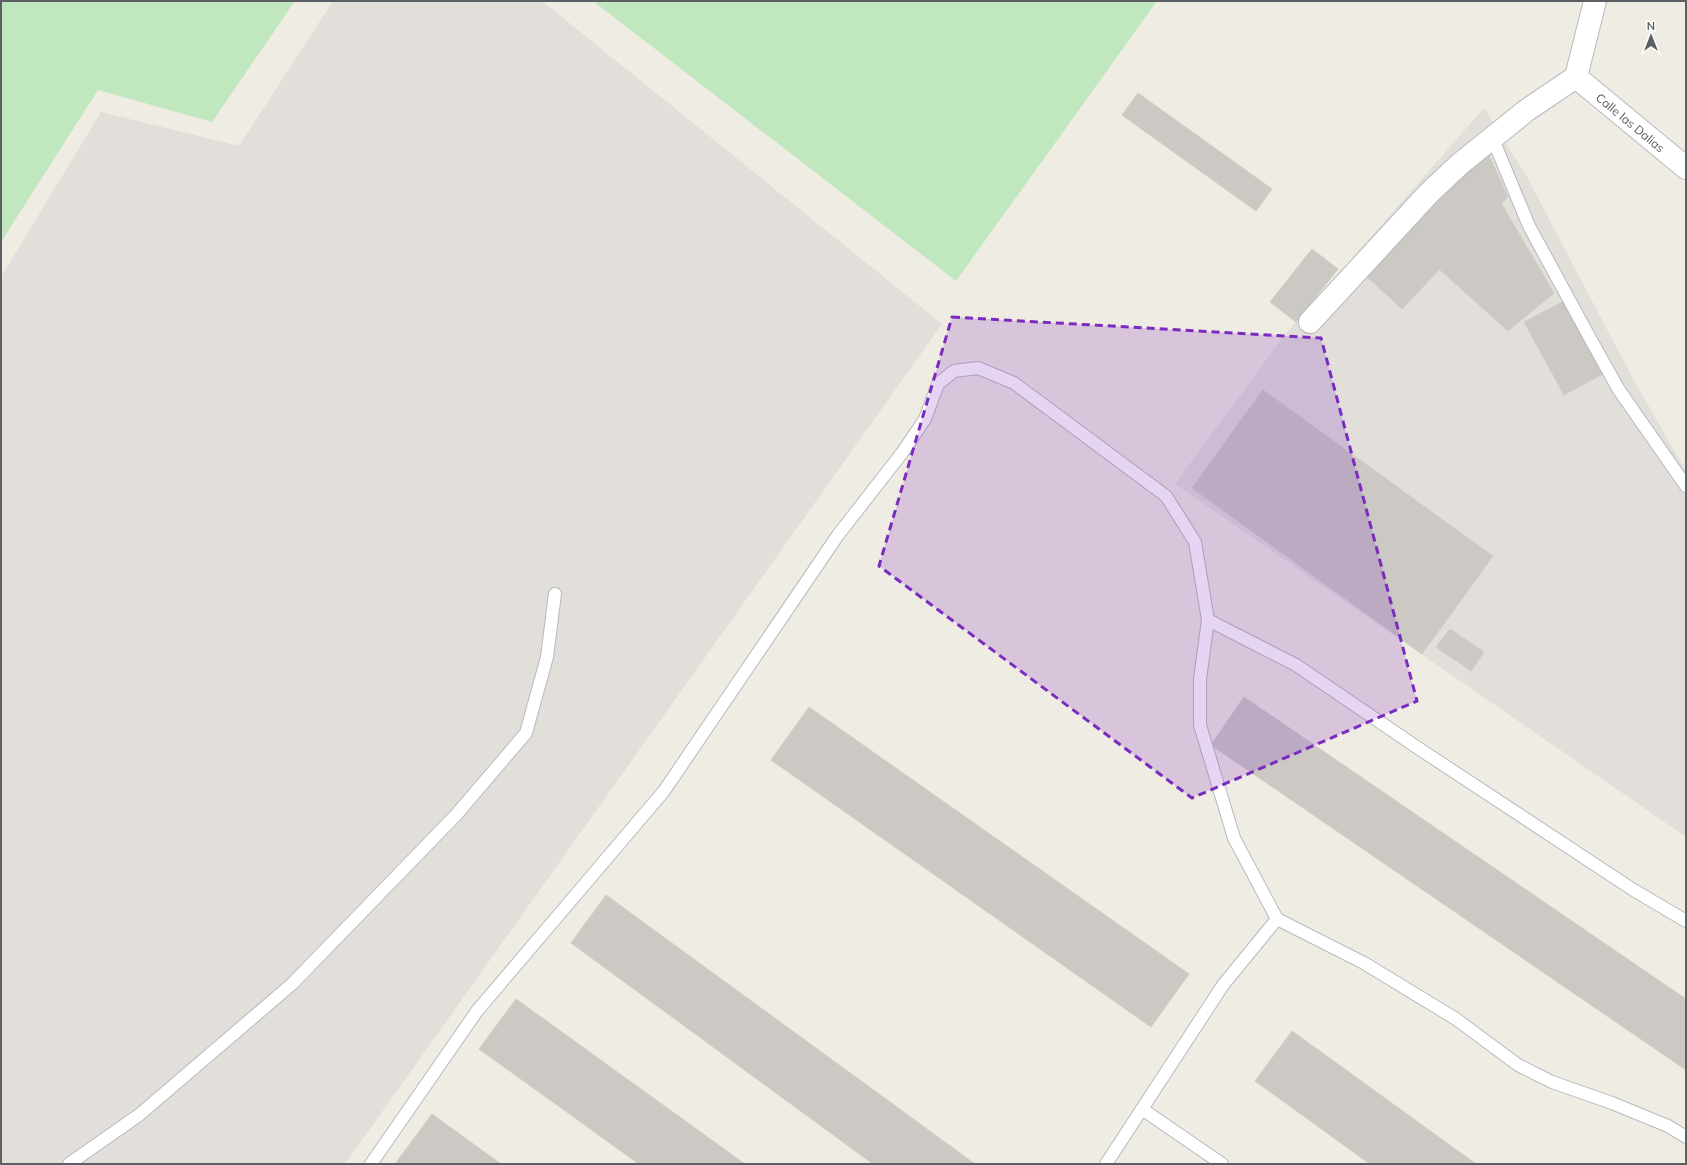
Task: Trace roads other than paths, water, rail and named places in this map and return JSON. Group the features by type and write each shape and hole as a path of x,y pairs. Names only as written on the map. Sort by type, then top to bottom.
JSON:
{"street":[{"path":"1310,322 1429,193 1461,163 1492,137 1576,77 1595,1"},
{"name":"Calle las Dalias","path":"1576,77 1686,168"}],"lane":[{"path":"1492,137 1529,226 1590,340 1619,390 1686,486"},
{"path":"370,1164 477,1011 664,791 838,535 925,420 938,384 954,371 978,368 1014,383 1166,496 1195,542 1208,620 1200,679 1200,725 1234,838 1276,918 1364,963 1456,1018 1518,1065 1552,1082 1612,1103 1668,1126 1686,1137"},
{"path":"69,1164 139,1116 292,984 456,816 526,733 547,657 555,594"},
{"path":"1208,620 1296,665 1420,750 1632,889 1686,921"},
{"path":"1106,1164 1223,984 1276,918"},
{"path":"1142,1109 1222,1164"}]}
